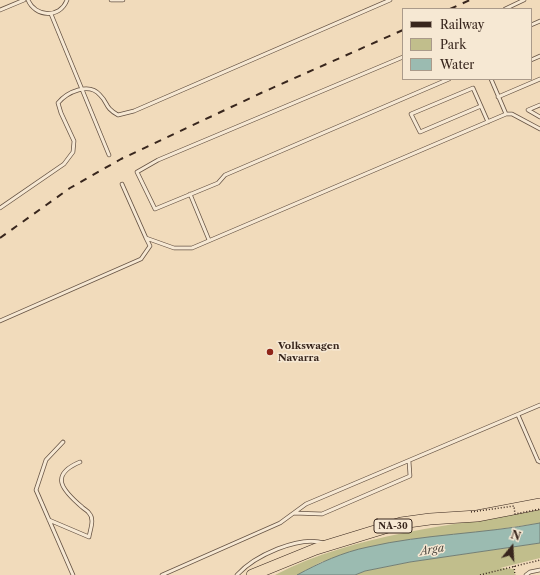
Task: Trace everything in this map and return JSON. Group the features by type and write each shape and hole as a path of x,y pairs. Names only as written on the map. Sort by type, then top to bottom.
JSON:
{"highway":[{"name":"NA-30","path":"252,575 288,559 330,544 401,524 430,519 477,516 540,504"}],"lane":[{"path":"0,10 24,0"},
{"path":"28,0 34,9 39,12 51,14 62,8 67,0"},
{"path":"111,0 123,0"},
{"path":"0,208 69,159 73,152 74,141 58,103 63,97 82,89 95,91 100,95 108,109 118,115 134,111 390,0"},
{"path":"507,8 524,0"},
{"path":"51,14 109,155"},
{"path":"402,57 158,160 138,172 155,209 218,183 225,175 447,80"},
{"path":"498,97 540,79"},
{"path":"491,80 506,114"},
{"path":"481,106 420,132 411,114 472,88 481,106 488,122"},
{"path":"540,105 528,110 540,117"},
{"path":"146,238 174,248 192,248 506,114 512,114 540,129"},
{"path":"0,321 141,259 150,246 122,184"},
{"path":"190,194 209,240"},
{"path":"162,575 280,523 306,504 540,405"},
{"path":"518,415 540,462"},
{"path":"63,442 46,460 36,490 73,575"},
{"path":"294,513 322,514 410,476 409,461"},
{"path":"49,520 89,538 92,520 90,513 65,491 62,485 63,473 69,467 80,462"},
{"path":"236,575 251,562 280,549 310,541 330,544"},
{"path":"526,575 530,572 540,570"}],"path":[{"path":"471,512 514,506 515,514 540,509"},
{"path":"480,575 540,560"},
{"path":"514,566 515,575"}],"green space":[{"path":"540,510 540,523 479,532 411,539 321,562 297,575 275,575 338,549 371,540"},
{"path":"540,543 540,558 500,568 514,569 515,575 355,575 365,571 410,562"}],"water":[{"name":"Arga","path":"540,523 540,543 410,562 365,571 355,575 297,575 331,558 368,547 410,539 497,530"}],"railway":[{"path":"452,8 470,0"},
{"path":"0,238 70,188 121,159 261,93 402,30"}],"place":[{"name":"Volkswagen Navarra","path":"270,352"}]}
